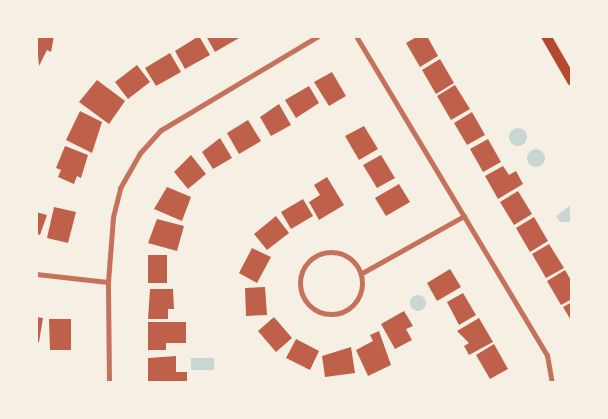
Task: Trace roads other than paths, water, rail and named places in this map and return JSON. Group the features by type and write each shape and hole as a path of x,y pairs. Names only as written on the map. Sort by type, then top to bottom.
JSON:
{"main road":[{"path":"546,36 572,81"}],"street":[{"path":"110,383 108,282 113,218 120,188 140,153 161,130 318,36"},
{"path":"356,36 547,355 552,383"},
{"path":"362,273 464,216"},
{"path":"326,252 346,255 362,273 358,300 342,313 313,308 301,292 302,271 316,255 326,252"},
{"path":"36,274 108,282"}]}
